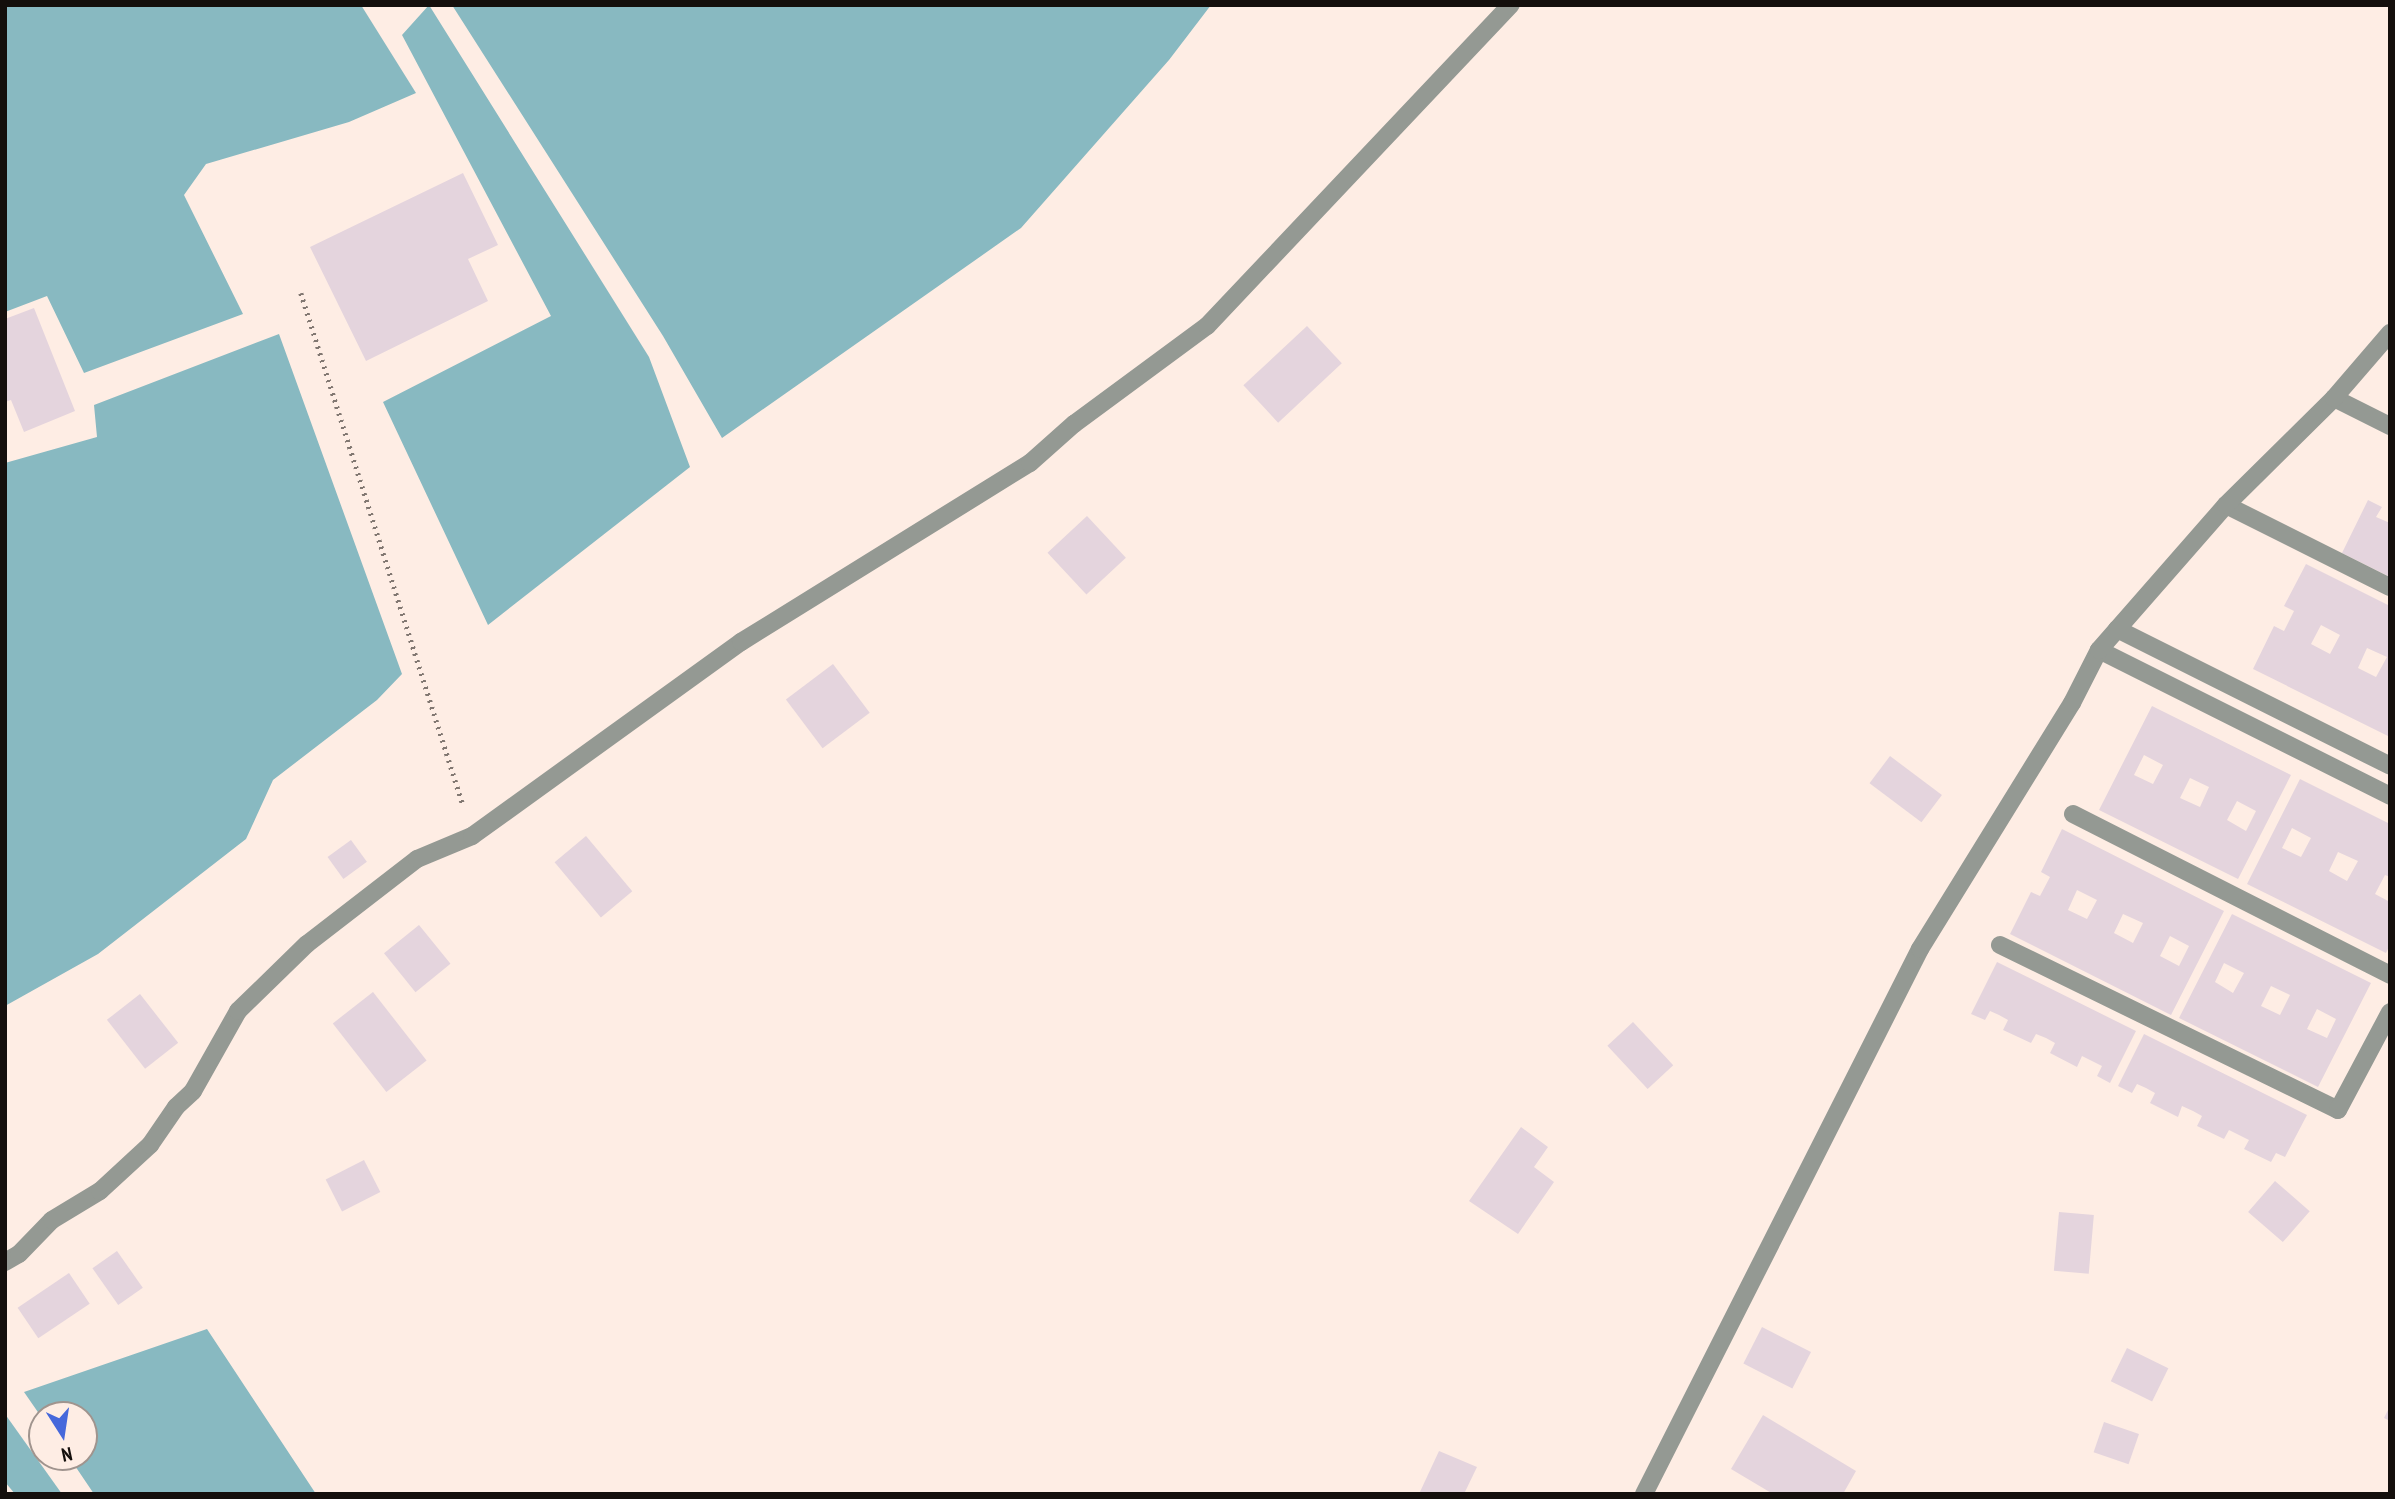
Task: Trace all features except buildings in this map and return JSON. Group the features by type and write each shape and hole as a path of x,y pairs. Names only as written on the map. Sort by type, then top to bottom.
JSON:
{"street":[{"path":"5,1262 19,1254 52,1220 100,1191 150,1145 176,1107 192,1091 238,1011 307,944 417,859 472,836 741,642 1030,463 1074,424 1207,326 1511,5"},
{"path":"1644,1494 1920,949 2072,703 2099,650 2226,505 2334,398 2390,333"},
{"path":"2334,398 2390,426"},
{"path":"2226,505 2390,587"},
{"path":"2117,629 2390,765"},
{"path":"2099,650 2390,796"},
{"path":"2073,814 2390,975"},
{"path":"2000,945 2338,1110 2390,1012"}],"path":[{"path":"300,293 472,836"}],"water":[{"path":"5,5 361,5 416,93 349,122 206,164 184,195 243,314 84,373 47,296 5,312"},
{"path":"429,5 649,357 690,467 488,625 383,402 551,316 402,35"},
{"path":"452,5 1211,5 1169,60 1021,228 722,438 663,336"},
{"path":"279,334 402,674 377,700 273,780 246,839 98,954 5,1006 5,463 97,437 94,405"},
{"path":"207,1329 316,1494 94,1494 78,1471 98,1471 98,1401 30,1401 24,1392"},
{"path":"5,1414 28,1446 28,1471 46,1471 62,1494 15,1494 5,1482"}]}
